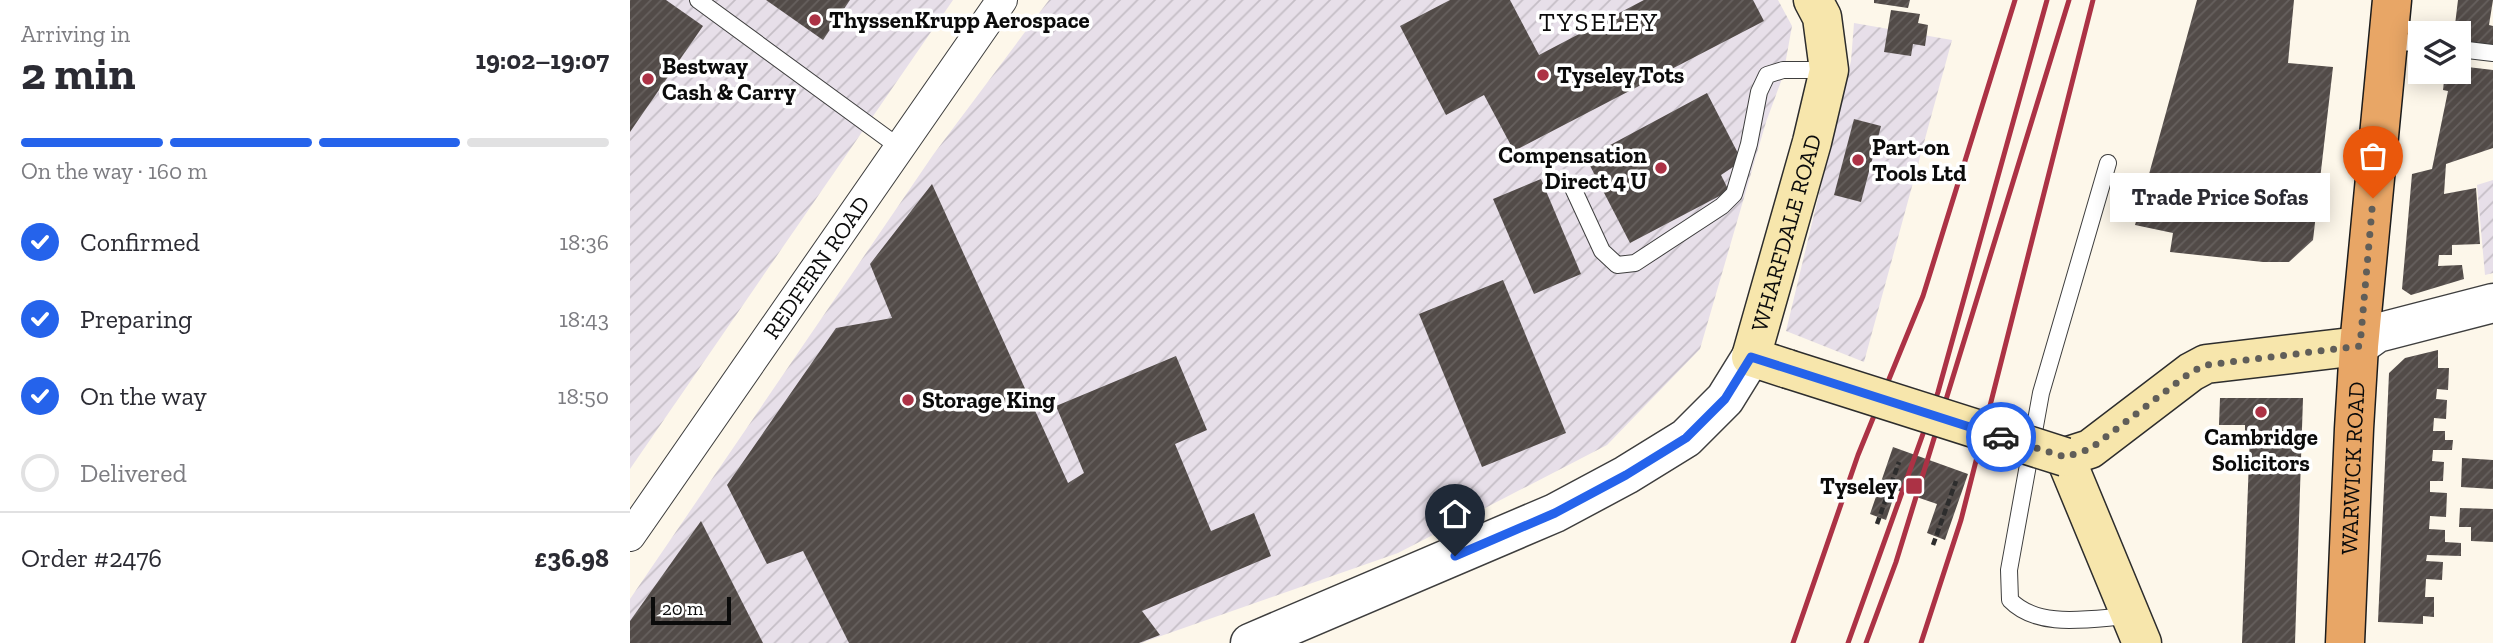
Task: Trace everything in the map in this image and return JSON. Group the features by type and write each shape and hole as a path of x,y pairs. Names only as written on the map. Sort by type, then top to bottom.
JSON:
{"highway":[{"name":"WARWICK ROAD","path":"2345,643 2360,346 2404,42 2392,0"}],"main road":[{"name":"WHARFDALE ROAD","path":"1813,0 1822,17 1829,70 1812,142 1751,357 2065,457"},
{"path":"2136,630 2065,457 2090,449 2191,372 2206,365 2360,346"}],"street":[{"name":"REDFERN ROAD","path":"632,528 1002,0"},
{"path":"2360,346 2377,333 2493,303"},
{"path":"1250,643 1555,513 1626,475 1686,438 1725,399 1751,357"}],"lane":[{"path":"698,0 899,147"},
{"path":"2471,50 2493,53"},
{"path":"1572,186 1602,251 1617,265 1634,263 1722,206 1734,194 1749,144 1759,92 1767,75 1783,70 1829,70"},
{"path":"2108,163 2041,393 2009,570 2010,600 2020,610 2054,620 2136,630"}],"path":[{"path":"1877,524 1899,462"},
{"path":"1933,545 1956,481"}],"shaded area":[{"path":"630,0 953,0 630,469"},
{"path":"1049,0 1778,0 1792,26 1783,76 1766,122 1700,349 1607,445 1398,553 1141,643 630,643 630,599 933,155"},
{"path":"1854,23 1952,40 1864,362 1786,331 1851,61"},
{"path":"2493,180 2493,273 2485,275 2477,185"}],"building":[{"name":"Bestway Cash & Carry","path":"630,0 666,0 703,26 630,132"},
{"name":"ThyssenKrupp Aerospace","path":"766,0 850,0 823,40"},
{"name":"Tyseley Tots","path":"1450,0 1510,0 1539,55 1644,0 1753,0 1764,21 1514,151 1484,95 1446,115 1400,26"},
{"path":"1874,0 1910,0 1908,8 1874,3"},
{"path":"2197,0 2294,0 2288,63 2333,67 2313,240 2289,262 2263,262 2170,252 2173,233 2135,225"},
{"path":"2458,0 2493,0 2489,25 2493,26 2493,45 2471,42 2471,21 2455,21"},
{"path":"1891,10 1920,14 1918,23 1928,25 1925,46 1913,44 1911,56 1884,52"},
{"path":"2471,67 2493,70 2493,148 2446,164 2444,194 2476,188 2480,244 2452,245 2452,255 2439,255 2438,266 2462,265 2464,279 2411,295 2402,289 2412,174 2432,169 2448,91 2443,90 2444,84 2471,84"},
{"name":"Compensation Direct 4 U","path":"1707,93 1742,161 1721,175 1729,191 1630,243 1586,158"},
{"name":"Part-on Tools Ltd","path":"1854,119 1881,126 1861,202 1834,195"},
{"path":"1541,179 1581,274 1534,294 1493,199"},
{"name":"Storage King","path":"932,184 1068,483 1084,473 1056,406 1176,356 1207,430 1175,444 1211,531 1254,513 1271,556 1142,611 1160,635 1139,643 849,643 803,551 767,564 727,485 836,328 892,318 870,264"},
{"path":"1503,280 1566,433 1482,467 1419,314"},
{"path":"2438,350 2438,368 2449,368 2448,390 2437,389 2436,399 2447,400 2446,419 2434,418 2433,431 2445,431 2445,440 2453,440 2452,450 2433,450 2432,461 2444,462 2443,481 2430,481 2430,492 2447,493 2446,517 2430,516 2429,529 2445,530 2445,542 2461,543 2461,556 2427,555 2426,561 2443,562 2442,580 2426,579 2425,597 2434,597 2434,617 2423,616 2423,624 2378,622 2389,373 2405,358"},
{"path":"2220,398 2303,398 2295,643 2242,643 2250,434 2245,434 2245,425 2219,425"},
{"path":"1893,447 1968,474 1945,540 1927,533 1937,504 1896,490 1886,520 1870,514"},
{"path":"2462,458 2493,460 2493,489 2461,487"},
{"path":"2460,508 2493,509 2493,542 2471,541 2471,527 2459,527"},
{"path":"701,521 763,643 630,643 630,621"}],"railway":[{"path":"1793,643 1858,455 1923,296 2015,0"},
{"path":"1848,643 1938,392 2047,0"},
{"path":"1866,643 1896,562 2069,0"},
{"path":"1921,643 1961,520 2093,0"}],"way so far":[{"path":"2001,437 2065,457 2090,449 2191,372 2206,365 2360,346 2373,198"}],"place":[{"name":"ThyssenKrupp Aerospace","path":"815,20"},
{"name":"Tyseley Tots","path":"1543,75"},
{"name":"Bestway Cash & Carry","path":"648,79"},
{"name":"Part-on Tools Ltd","path":"1858,160"},
{"name":"Compensation Direct 4 U","path":"1661,168"},
{"name":"Trade Price Sofas","path":"2373,198"},
{"name":"Storage King","path":"908,400"},
{"name":"Cambridge Solicitors","path":"2261,412"},
{"name":"Tyseley","path":"1914,486"}],"district":[{"name":"TYSELEY","path":"1599,22"}],"route":[{"path":"1455,556 1555,513 1626,475 1686,438 1725,399 1751,357 2001,437"}]}
